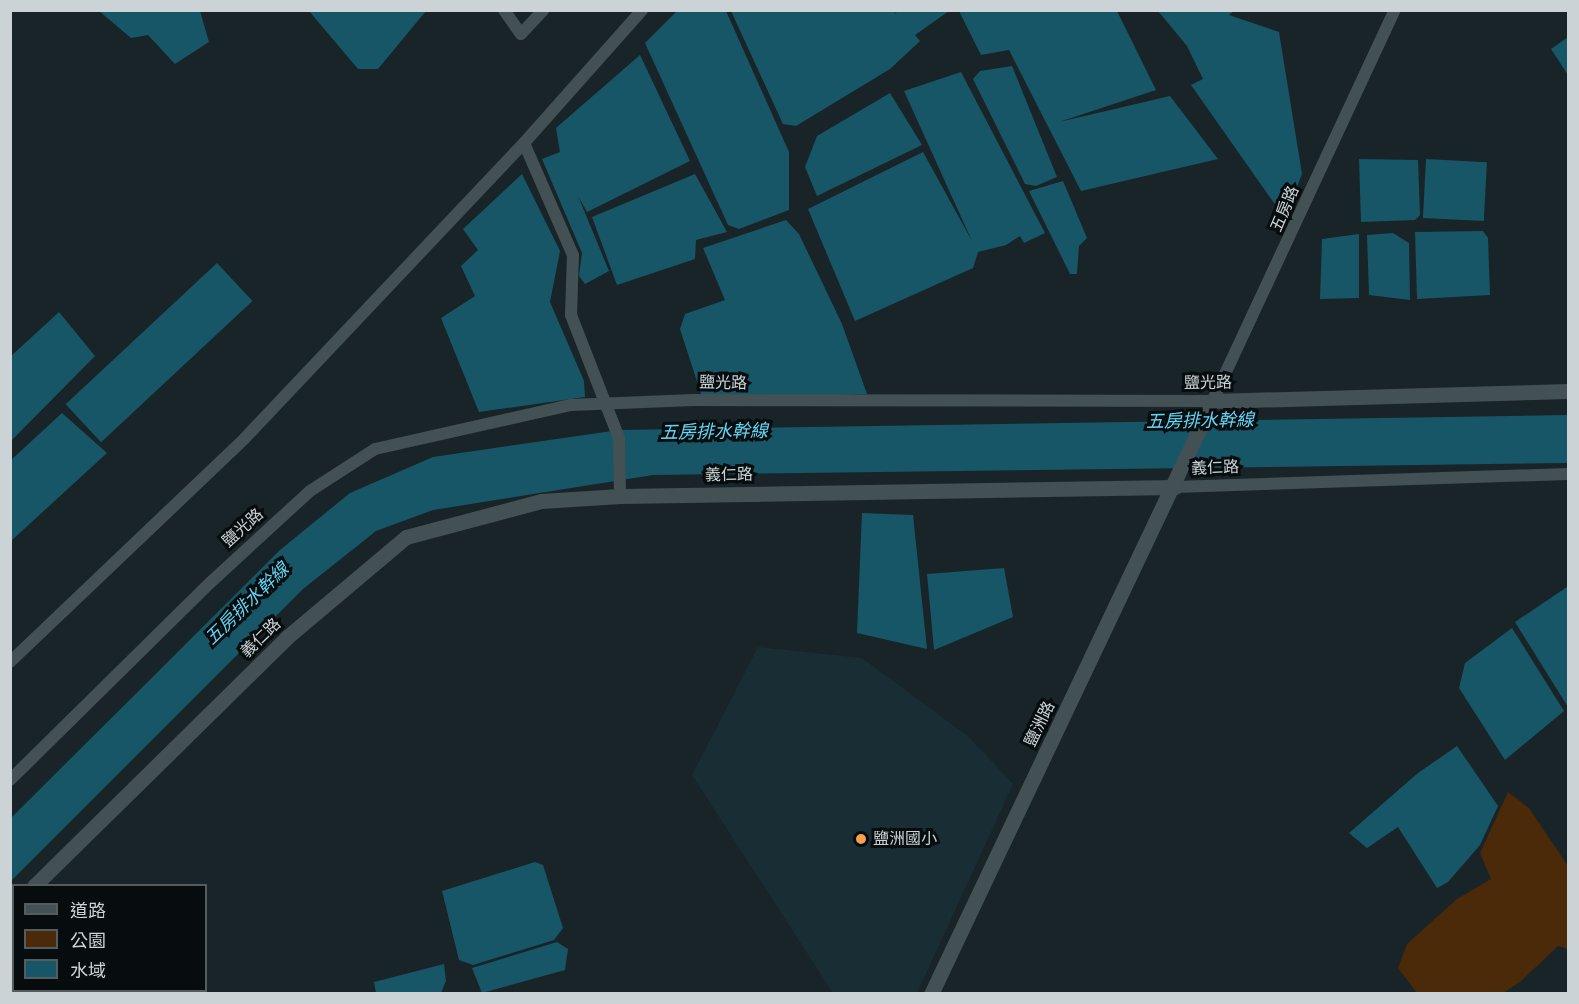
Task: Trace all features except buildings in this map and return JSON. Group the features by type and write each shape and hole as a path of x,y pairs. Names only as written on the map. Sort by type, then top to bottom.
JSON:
{"street":[{"path":"504,10 521,34 543,10"},
{"path":"10,662 244,439 524,143 642,10"},
{"name":"五房路","path":"1204,419 1275,275 1395,10"},
{"path":"524,143 573,255 571,315 619,438 620,490"},
{"name":"鹽光路","path":"10,780 211,582 330,475 375,449 412,438 571,405 693,400 1212,401 1569,391"},
{"name":"鹽洲路","path":"931,993 1175,487 1204,419"},
{"name":"義仁路","path":"35,884 286,638 406,537 541,501 620,490 1175,487 1569,474"}],"shaded area":[{"name":"鹽洲國小","path":"758,647 862,658 969,737 1013,784 917,993 833,993 692,775"}],"green space":[{"path":"1508,792 1529,808 1568,866 1568,949 1558,946 1520,982 1503,993 1417,993 1398,968 1407,944 1457,899 1491,879 1480,853"}],"water":[{"path":"892,10 897,15 894,11 949,11 915,35 920,41 890,69 796,126 783,124 731,11"},
{"path":"99,11 200,11 209,42 175,64 148,35 131,38"},
{"path":"309,11 426,11 378,69 358,69"},
{"path":"677,11 726,11 789,152 789,210 739,229 728,225 645,43"},
{"path":"959,11 1117,11 1156,90 1059,122 1170,96 1218,159 1081,191 1009,50 981,55"},
{"path":"1158,11 1234,11 1229,15 1279,32 1302,174 1290,205 1274,203 1191,85 1203,79 1187,46"},
{"path":"1568,37 1568,75 1551,49"},
{"path":"640,55 690,161 587,212 578,196 609,271 585,284 579,276 582,253 542,159 560,152 556,128"},
{"path":"1012,66 1057,177 1036,186 1025,184 973,79 980,71"},
{"path":"961,72 1045,233 1024,243 1020,236 1006,245 978,252 973,268 855,321 808,209 923,152 972,241 904,91"},
{"path":"890,93 922,145 817,196 805,167 817,136"},
{"path":"1359,159 1418,160 1420,215 1415,220 1361,222"},
{"path":"1426,159 1487,162 1484,221 1423,218"},
{"path":"522,174 560,251 550,302 584,381 585,397 479,412 441,318 475,296 461,266 478,250 463,229"},
{"path":"695,174 727,232 696,240 695,259 617,285 592,217"},
{"path":"1063,181 1087,238 1079,246 1077,274 1070,274 1029,191"},
{"path":"786,220 799,234 842,324 867,394 703,400 680,329 685,314 725,300 703,248"},
{"path":"1483,231 1488,238 1490,295 1417,299 1415,232"},
{"path":"1393,233 1409,243 1410,300 1369,295 1367,235"},
{"path":"1359,234 1359,298 1320,299 1322,239"},
{"path":"217,263 252,301 101,442 66,404"},
{"path":"59,312 95,356 11,441 11,356"},
{"path":"62,413 107,453 11,541 11,460"},
{"name":"五房排水幹線","path":"1568,415 1568,463 653,475 433,510 376,531 303,589 11,881 11,818 280,550 350,493 433,457 619,430"},
{"path":"862,513 913,515 927,649 857,633"},
{"path":"1004,568 1013,617 934,650 927,574"},
{"path":"1567,587 1568,589 1568,707 1515,622"},
{"path":"1512,628 1564,711 1505,760 1459,688 1465,663"},
{"path":"1457,746 1498,806 1480,845 1448,882 1437,888 1398,827 1367,848 1349,833 1418,773"},
{"path":"535,862 543,865 563,928 554,940 473,965 459,960 442,891"},
{"path":"557,942 568,949 565,970 482,993 472,968"},
{"path":"444,964 446,981 441,993 376,993 374,982"}],"place":[{"name":"鹽洲國小","path":"861,839"}]}
